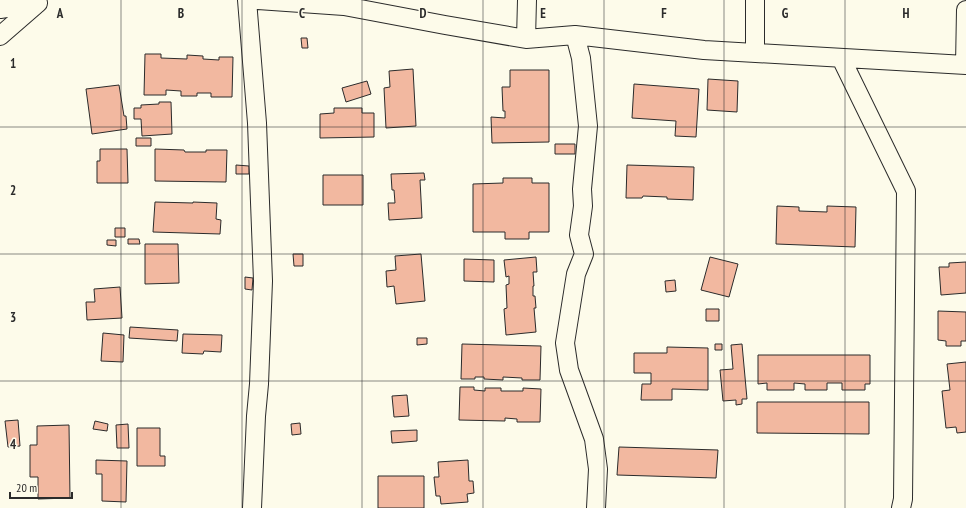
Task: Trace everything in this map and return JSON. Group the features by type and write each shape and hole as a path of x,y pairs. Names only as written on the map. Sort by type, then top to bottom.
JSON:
{"street":[{"path":"247,0 257,123 263,281 252,508"},
{"path":"258,0 344,6 526,39 574,35 704,50 965,65 966,10"},
{"path":"526,39 527,0"},
{"path":"755,0 755,53"},
{"path":"0,9 42,2"},
{"path":"0,36 42,2"},
{"path":"574,35 581,58 588,126 582,189 583,206 579,234 584,254 576,274 565,343 569,370 594,439 598,469 596,508"},
{"path":"841,58 906,191 903,499 901,508"}],"building":[{"path":"301,38 307,38 308,48 302,48"},
{"path":"145,54 161,54 161,58 187,59 187,55 203,56 203,59 219,60 219,57 233,57 232,97 211,97 211,93 197,93 197,96 181,96 181,91 166,90 166,95 144,95"},
{"path":"413,69 416,126 386,128 384,88 390,87 389,71"},
{"path":"510,70 549,70 549,142 492,143 491,117 505,118 505,111 503,111 502,87 510,87"},
{"path":"708,79 738,81 737,112 707,110"},
{"path":"367,81 371,94 346,102 342,88"},
{"path":"634,84 699,89 696,137 675,136 676,121 632,118"},
{"path":"119,85 124,116 126,116 127,129 92,134 86,89"},
{"path":"159,102 171,102 172,134 142,136 141,119 134,119 134,108 141,108 141,105 159,104"},
{"path":"334,108 362,108 362,113 374,113 374,137 320,138 320,114 334,113"},
{"path":"136,138 151,138 151,146 136,146"},
{"path":"555,144 575,144 575,154 555,154"},
{"path":"100,149 127,149 128,183 97,183 97,161 100,161"},
{"path":"155,149 184,150 185,152 227,150 226,182 155,181"},
{"path":"236,165 249,166 249,174 236,174"},
{"path":"627,165 694,167 693,200 643,196 642,198 626,198"},
{"path":"424,173 425,180 420,180 422,218 389,220 388,203 395,203 391,174"},
{"path":"323,175 363,175 363,205 323,205"},
{"path":"503,178 532,178 532,183 549,183 549,232 529,232 529,239 505,239 505,232 473,232 473,184 503,183"},
{"path":"155,202 217,203 216,219 221,220 220,234 153,232"},
{"path":"777,206 799,207 799,211 827,212 827,206 856,207 855,247 776,244"},
{"path":"115,228 125,228 125,237 115,237"},
{"path":"128,239 139,239 140,244 128,244"},
{"path":"107,240 116,240 116,246 107,245"},
{"path":"145,244 178,244 179,283 145,284"},
{"path":"293,254 303,254 303,266 294,266"},
{"path":"421,254 425,301 396,304 394,286 387,287 386,271 396,270 395,256"},
{"path":"536,257 537,272 533,272 533,296 535,296 536,308 534,308 536,332 506,335 504,309 507,308 506,285 509,284 509,276 506,277 504,260"},
{"path":"710,257 738,264 729,297 701,290"},
{"path":"464,259 494,260 494,282 464,281"},
{"path":"966,262 966,293 941,295 939,267 949,267 949,263"},
{"path":"245,277 253,278 252,290 245,289"},
{"path":"675,280 676,291 666,292 665,281"},
{"path":"120,287 122,318 87,320 86,302 95,302 94,289"},
{"path":"706,309 719,309 719,321 706,321"},
{"path":"938,311 966,312 966,341 961,341 961,346 946,346 946,341 938,340"},
{"path":"130,327 178,330 177,341 129,338"},
{"path":"103,333 124,335 123,362 101,361"},
{"path":"183,334 222,335 221,352 204,351 203,354 182,353"},
{"path":"417,338 427,338 427,344 417,345"},
{"path":"462,344 541,346 540,380 522,380 522,378 503,377 503,380 484,379 484,377 475,377 475,379 461,379"},
{"path":"715,344 722,344 722,350 715,350"},
{"path":"742,344 747,399 742,399 742,404 736,405 736,400 723,401 720,370 733,369 731,345"},
{"path":"667,347 708,348 708,390 672,389 672,400 641,400 642,384 651,384 651,373 634,373 634,353 667,353"},
{"path":"758,355 870,355 870,384 865,384 865,390 842,390 842,383 827,383 827,390 805,390 805,384 794,383 794,390 767,390 767,383 758,384"},
{"path":"966,362 966,432 957,433 956,427 946,428 942,391 950,390 947,364"},
{"path":"460,387 474,387 474,390 485,391 485,388 501,388 501,391 523,391 523,388 541,389 540,422 517,422 517,419 505,418 505,421 459,420"},
{"path":"407,395 409,416 394,417 392,396"},
{"path":"757,402 869,402 869,434 757,433"},
{"path":"18,420 20,446 8,447 5,421"},
{"path":"95,421 108,424 107,431 93,429"},
{"path":"300,423 301,434 292,435 291,424"},
{"path":"128,424 129,448 117,448 116,425"},
{"path":"69,425 70,498 38,499 38,477 30,477 30,445 37,445 37,426"},
{"path":"137,428 160,428 160,456 165,456 165,466 137,466"},
{"path":"417,430 417,441 392,443 391,431"},
{"path":"619,447 718,450 716,478 617,475"},
{"path":"96,460 127,461 126,502 102,501 102,474 96,474"},
{"path":"468,460 469,481 473,481 474,493 467,494 468,502 441,504 440,496 436,496 434,477 439,477 438,462"},
{"path":"378,476 424,476 424,508 378,508"}]}
